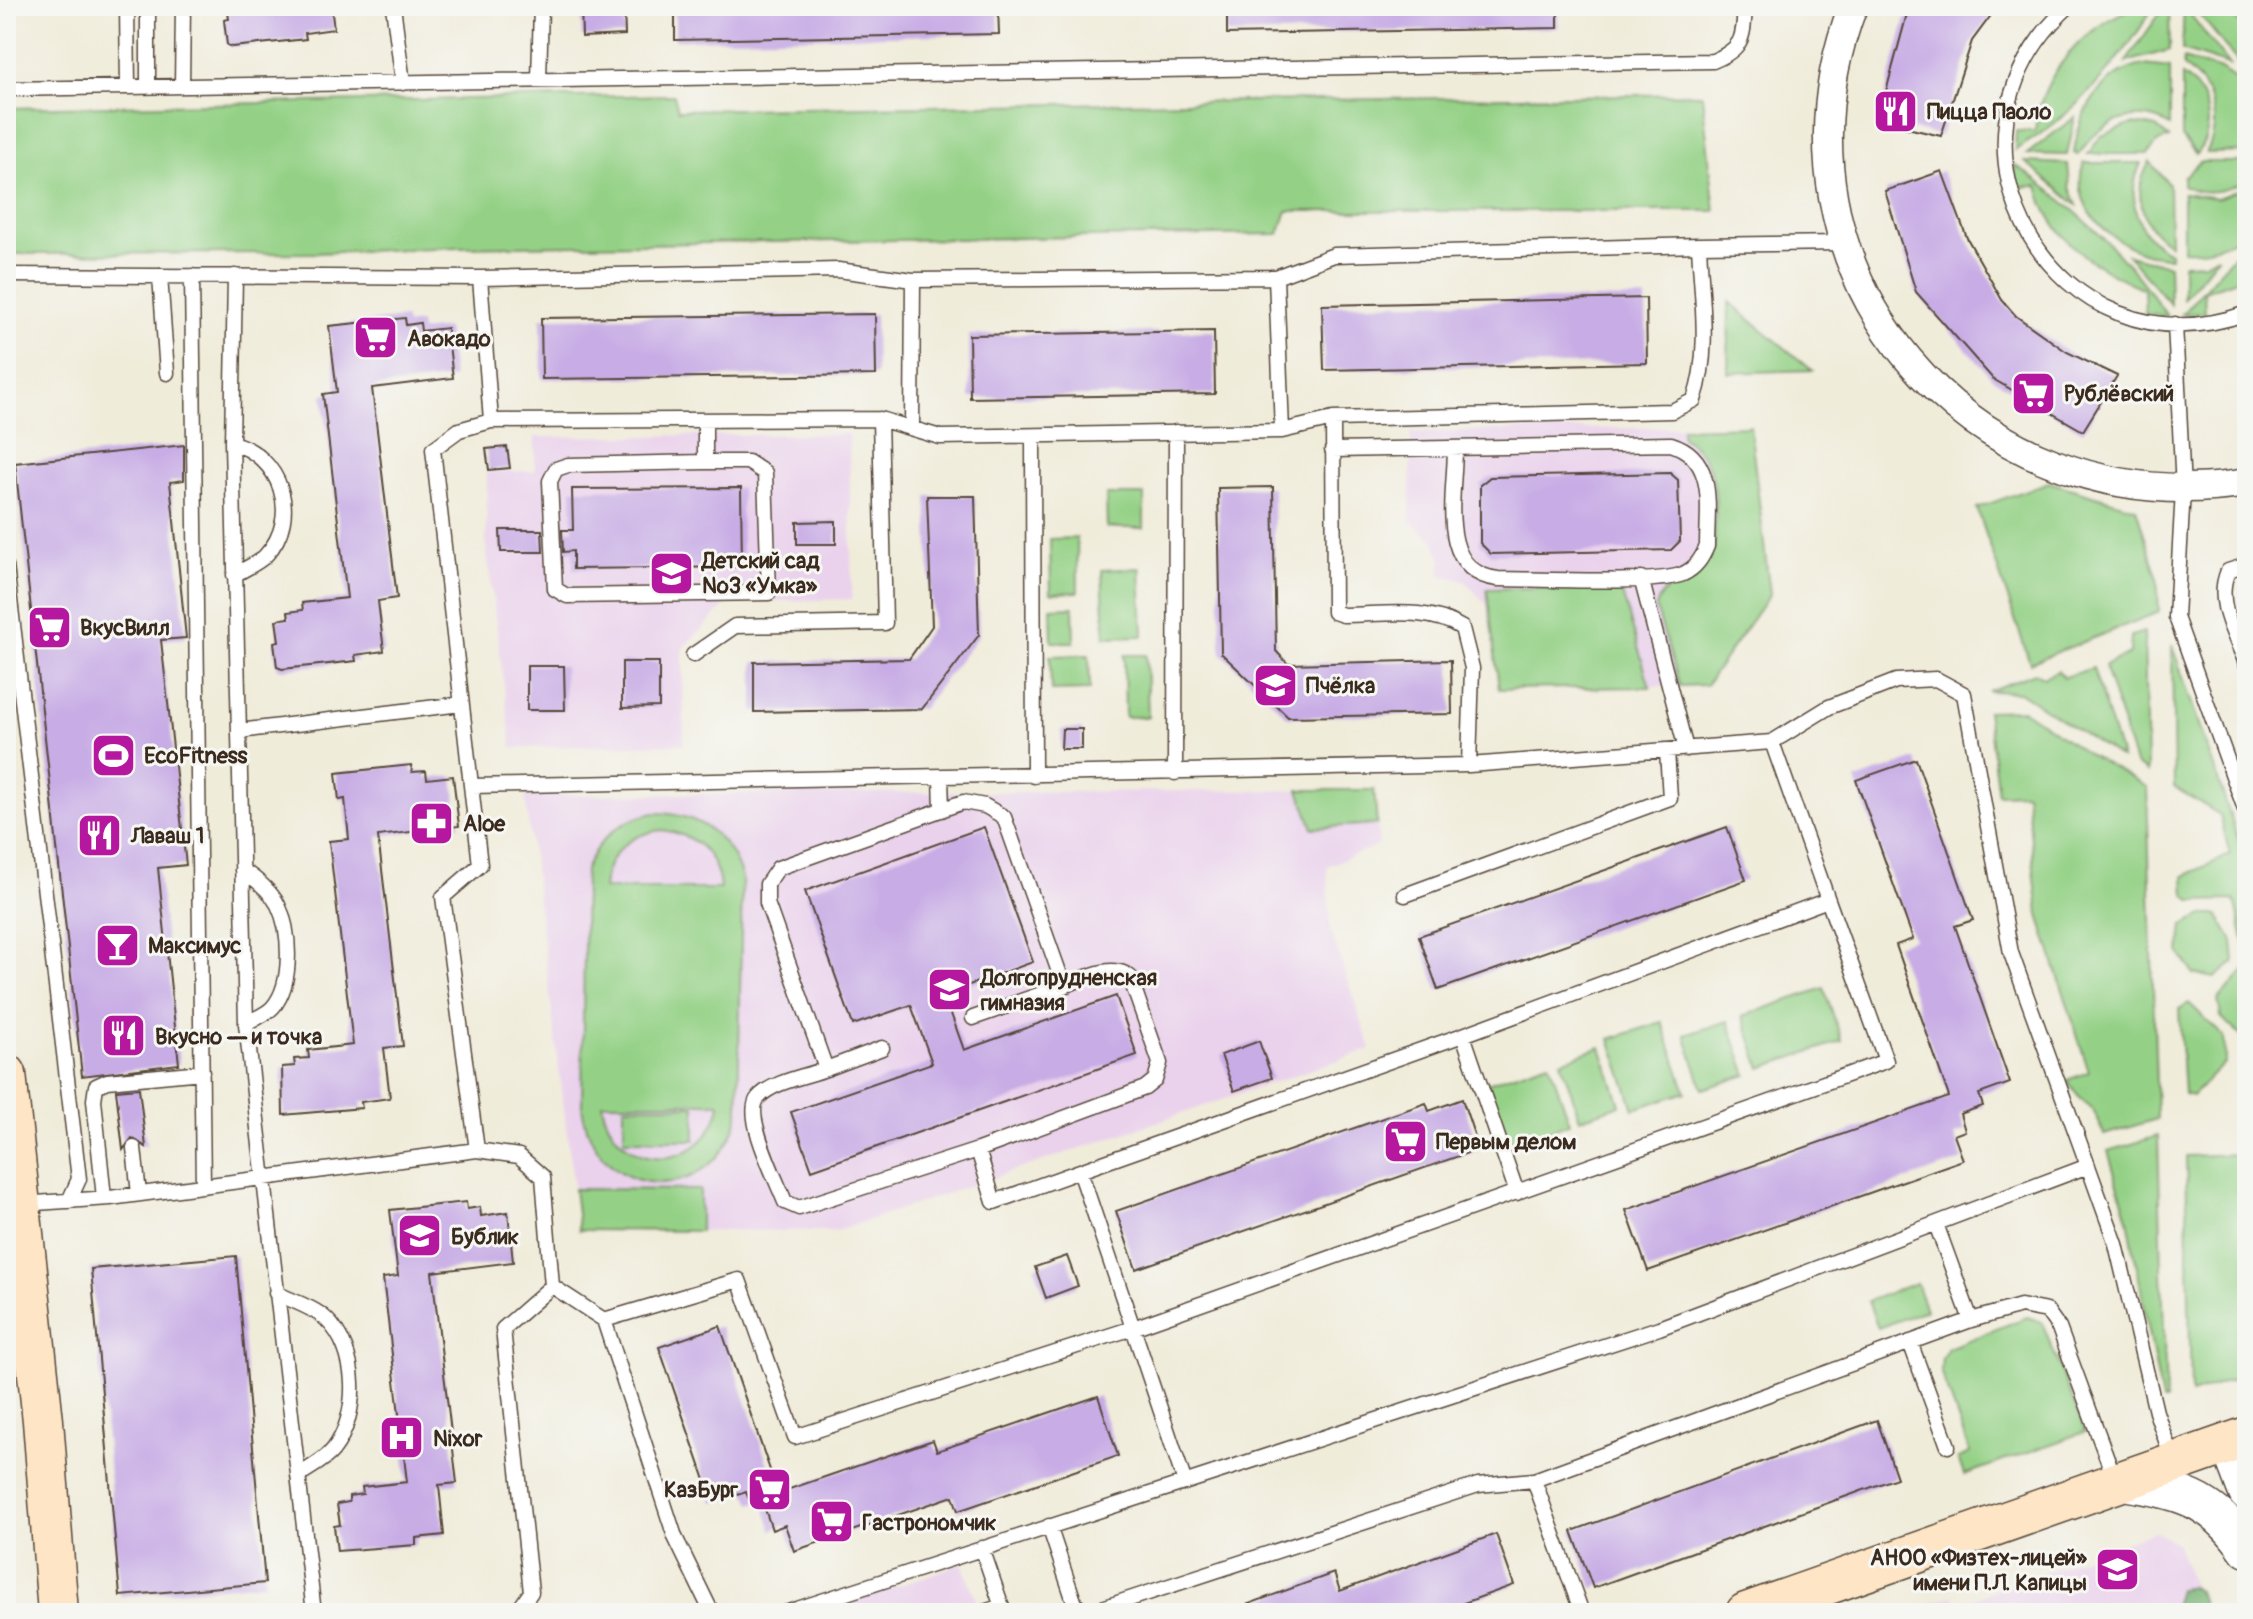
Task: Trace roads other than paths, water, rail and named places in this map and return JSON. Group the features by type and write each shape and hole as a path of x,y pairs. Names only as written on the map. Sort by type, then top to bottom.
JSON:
{"main road":[{"path":"6,1074 21,1204 58,1613"},
{"path":"1746,1613 2238,1440"}],"street":[{"path":"1853,6 1835,64 1828,153 1836,216 1863,290 1882,324 1922,376 1960,412 2015,448 2063,469 2113,483 2183,490 2247,483"},
{"path":"2238,1440 2247,1493"},
{"path":"2116,1482 2196,1498 2216,1512 2247,1549"}],"lane":[{"path":"127,6 128,87"},
{"path":"148,6 148,87"},
{"path":"182,86 183,6"},
{"path":"393,6 403,83"},
{"path":"539,80 541,6"},
{"path":"6,89 1713,61 1732,53 1743,38 1745,6"},
{"path":"2069,6 2032,49 2010,100 2003,156 2009,191 2031,239 2068,283 2118,312 2175,324 2204,323 2247,313"},
{"path":"6,275 480,278 838,270 913,280 1276,277 1334,255 1844,243"},
{"path":"477,1150 443,897 480,865 433,449 459,430 491,421 880,419 940,437 1282,431 1333,419 1672,411 1694,400 1701,380 1704,348 1699,245"},
{"path":"160,276 167,373"},
{"path":"192,276 203,1186"},
{"path":"235,276 232,443 246,1024 314,1613"},
{"path":"1276,277 1282,431"},
{"path":"480,278 491,421"},
{"path":"912,428 913,280"},
{"path":"2175,324 2183,490 2176,617 2247,815"},
{"path":"693,655 735,626 885,623 880,419"},
{"path":"1333,419 1334,612 1343,615 1428,614 1445,617 1462,628 1472,668 1469,765"},
{"path":"705,420 705,462"},
{"path":"1175,773 1176,432"},
{"path":"1033,436 1034,776"},
{"path":"232,443 249,447 264,459 276,475 283,495 283,523 266,555 234,575"},
{"path":"1332,450 1671,444 1688,451 1702,467 1706,479 1707,546 1699,562 1685,573 1641,578 1498,579 1476,574 1466,567 1454,547 1455,448"},
{"path":"705,462 748,462 765,473 769,593 567,596 555,589 550,481 556,469 568,465 705,462"},
{"path":"2247,565 2228,571 2221,586 2222,600 2247,666"},
{"path":"6,566 79,1179 69,1201"},
{"path":"1641,578 1686,749"},
{"path":"471,786 1469,765 1667,751 1772,742 1829,707 1896,681 1936,679 1964,694 2011,953 2116,1244 2156,1412 2173,1462"},
{"path":"239,731 461,704"},
{"path":"604,1320 739,1280 795,1437 1133,1328 1886,1061 1772,742"},
{"path":"1405,895 1670,798 1667,751"},
{"path":"941,777 942,810"},
{"path":"826,1069 767,903 767,884 778,868 963,802 985,806 1004,817 1064,986"},
{"path":"242,870 260,882 278,905 287,937 288,969 273,1007 246,1024"},
{"path":"978,1150 994,1202 1463,1035 1828,900"},
{"path":"882,1048 759,1096 752,1110 785,1202 807,1208 978,1150 1145,1088 1155,1080 1160,1063 1130,977 1124,972 1108,971 973,1018"},
{"path":"1463,1035 1517,1193"},
{"path":"104,1198 94,1100 96,1086 107,1081 202,1072"},
{"path":"134,1148 139,1194"},
{"path":"21,1204 139,1194 477,1150 519,1156 543,1177 552,1286"},
{"path":"785,1613 1645,1333 2088,1166"},
{"path":"1080,1171 1185,1483"},
{"path":"1936,1224 1971,1320"},
{"path":"552,1286 604,1320 675,1537 712,1613"},
{"path":"490,1613 518,1611 531,1592 503,1329 552,1286"},
{"path":"276,1293 323,1316 340,1334 352,1394 348,1425 331,1452 298,1476"},
{"path":"1049,1526 1075,1604 1083,1610 1093,1611 1478,1485 1534,1480 1971,1320 2021,1306 2047,1311 2059,1328 2116,1482"},
{"path":"1910,1342 1948,1446"},
{"path":"1534,1480 1582,1613"},
{"path":"981,1613 1003,1609 982,1548"}],"place":[{"name":"Пицца Паоло","path":"1896,111"},
{"name":"Авокадо","path":"376,338"},
{"name":"Рублёвский","path":"2033,393"},
{"name":"Детский сад №3 «Умка»","path":"671,573"},
{"name":"ВкусВилл","path":"49,627"},
{"name":"Пчёлка","path":"1275,685"},
{"name":"EcoFitness","path":"113,755"},
{"name":"Aloe","path":"432,823"},
{"name":"Лаваш 1","path":"100,835"},
{"name":"Максимус","path":"117,945"},
{"name":"Долгопрудненская гимназия","path":"950,990"},
{"name":"Вкусно — и точка","path":"124,1036"},
{"name":"Первым делом","path":"1405,1141"},
{"name":"Бублик","path":"420,1236"},
{"name":"Nixor","path":"402,1438"},
{"name":"КазБург","path":"769,1489"},
{"name":"Гастрономчик","path":"831,1522"},
{"name":"АНОО «Физтех-лицей» имени П.Л. Капицы","path":"2118,1570"}]}
